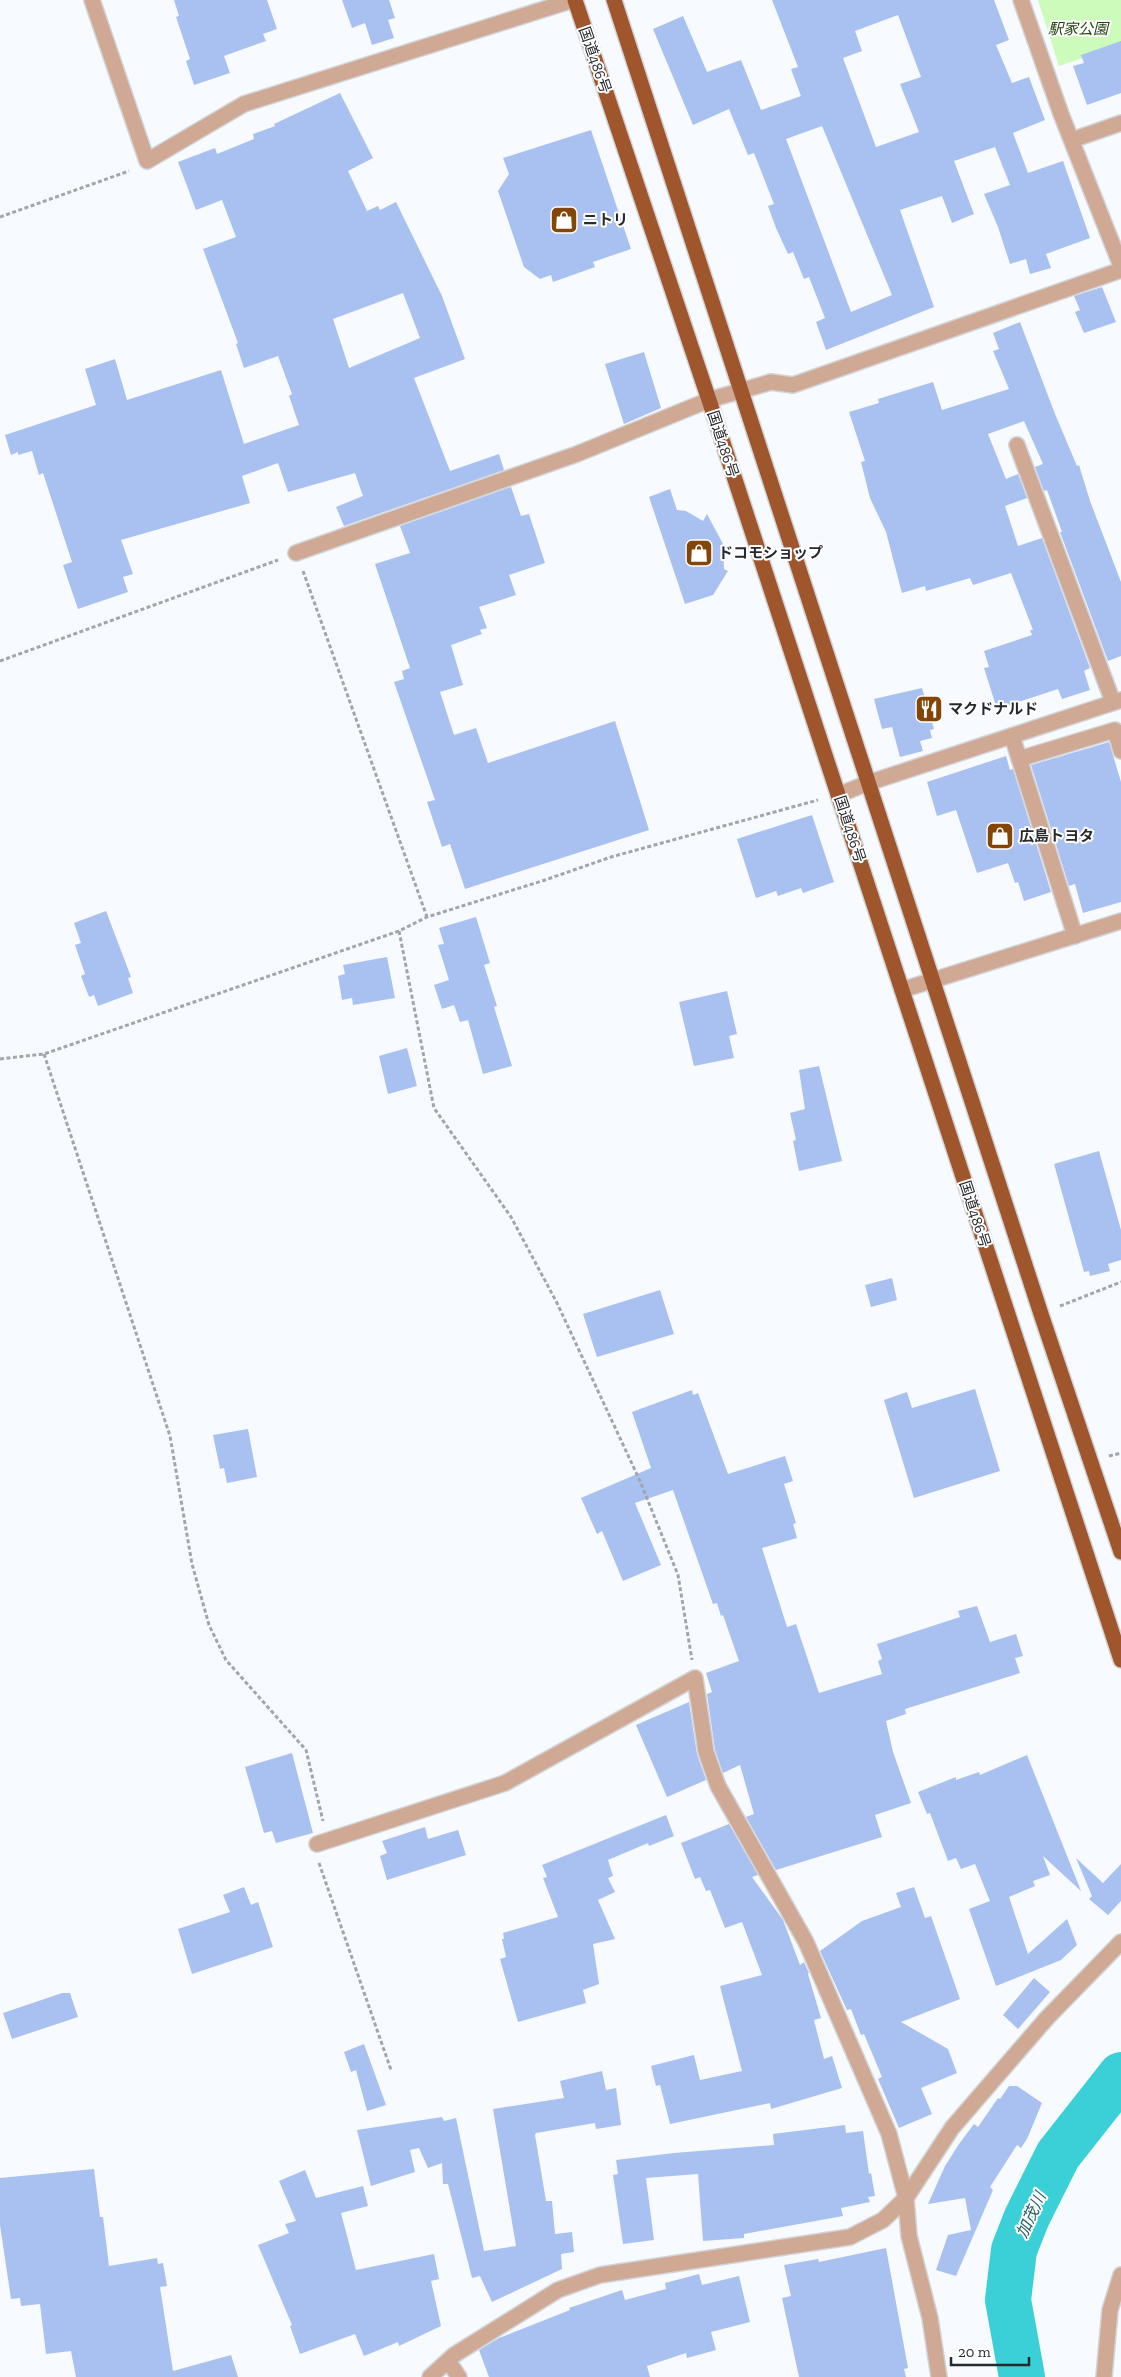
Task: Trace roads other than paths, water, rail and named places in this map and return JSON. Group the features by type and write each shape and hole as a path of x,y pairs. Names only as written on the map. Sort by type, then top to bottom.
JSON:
{"highway":[{"name":"国道486号","path":"574,0 709,400 1121,1660"},
{"name":"国道486号","path":"614,0 1041,1314 1121,1552"}],"street":[{"path":"92,0 147,161 244,104 574,0"},
{"path":"1021,0 1072,140 1121,266"},
{"path":"1072,140 1121,123"},
{"path":"296,553 577,454 709,400 771,382 793,385 1121,270"},
{"path":"838,795 868,783 1117,701 1016,445"},
{"path":"1020,760 1115,730 1121,751"},
{"path":"1012,736 1076,936"},
{"path":"902,990 1121,921"},
{"path":"317,1844 505,1783 695,1678 706,1752 718,1786 806,1942 889,2134 906,2198 909,2236 930,2318 939,2377"},
{"path":"430,2377 454,2354 558,2290 600,2275 850,2237 883,2220 906,2198 952,2128 1047,2018 1121,1942"},
{"path":"1104,2377 1110,2310 1121,2274"},
{"path":"448,2361 458,2377"}],"waterway":[{"name":"加茂川","path":"1022,2377 1008,2300 1014,2250 1027,2217 1058,2155 1121,2075"}],"place":[{"name":"ニトリ","path":"564,220"},
{"name":"ドコモショップ","path":"699,553"},
{"name":"マクドナルド","path":"929,709"},
{"name":"広島トヨタ","path":"1000,836"}],"park label":[{"name":"駅家公園","path":"1078,29"}]}
